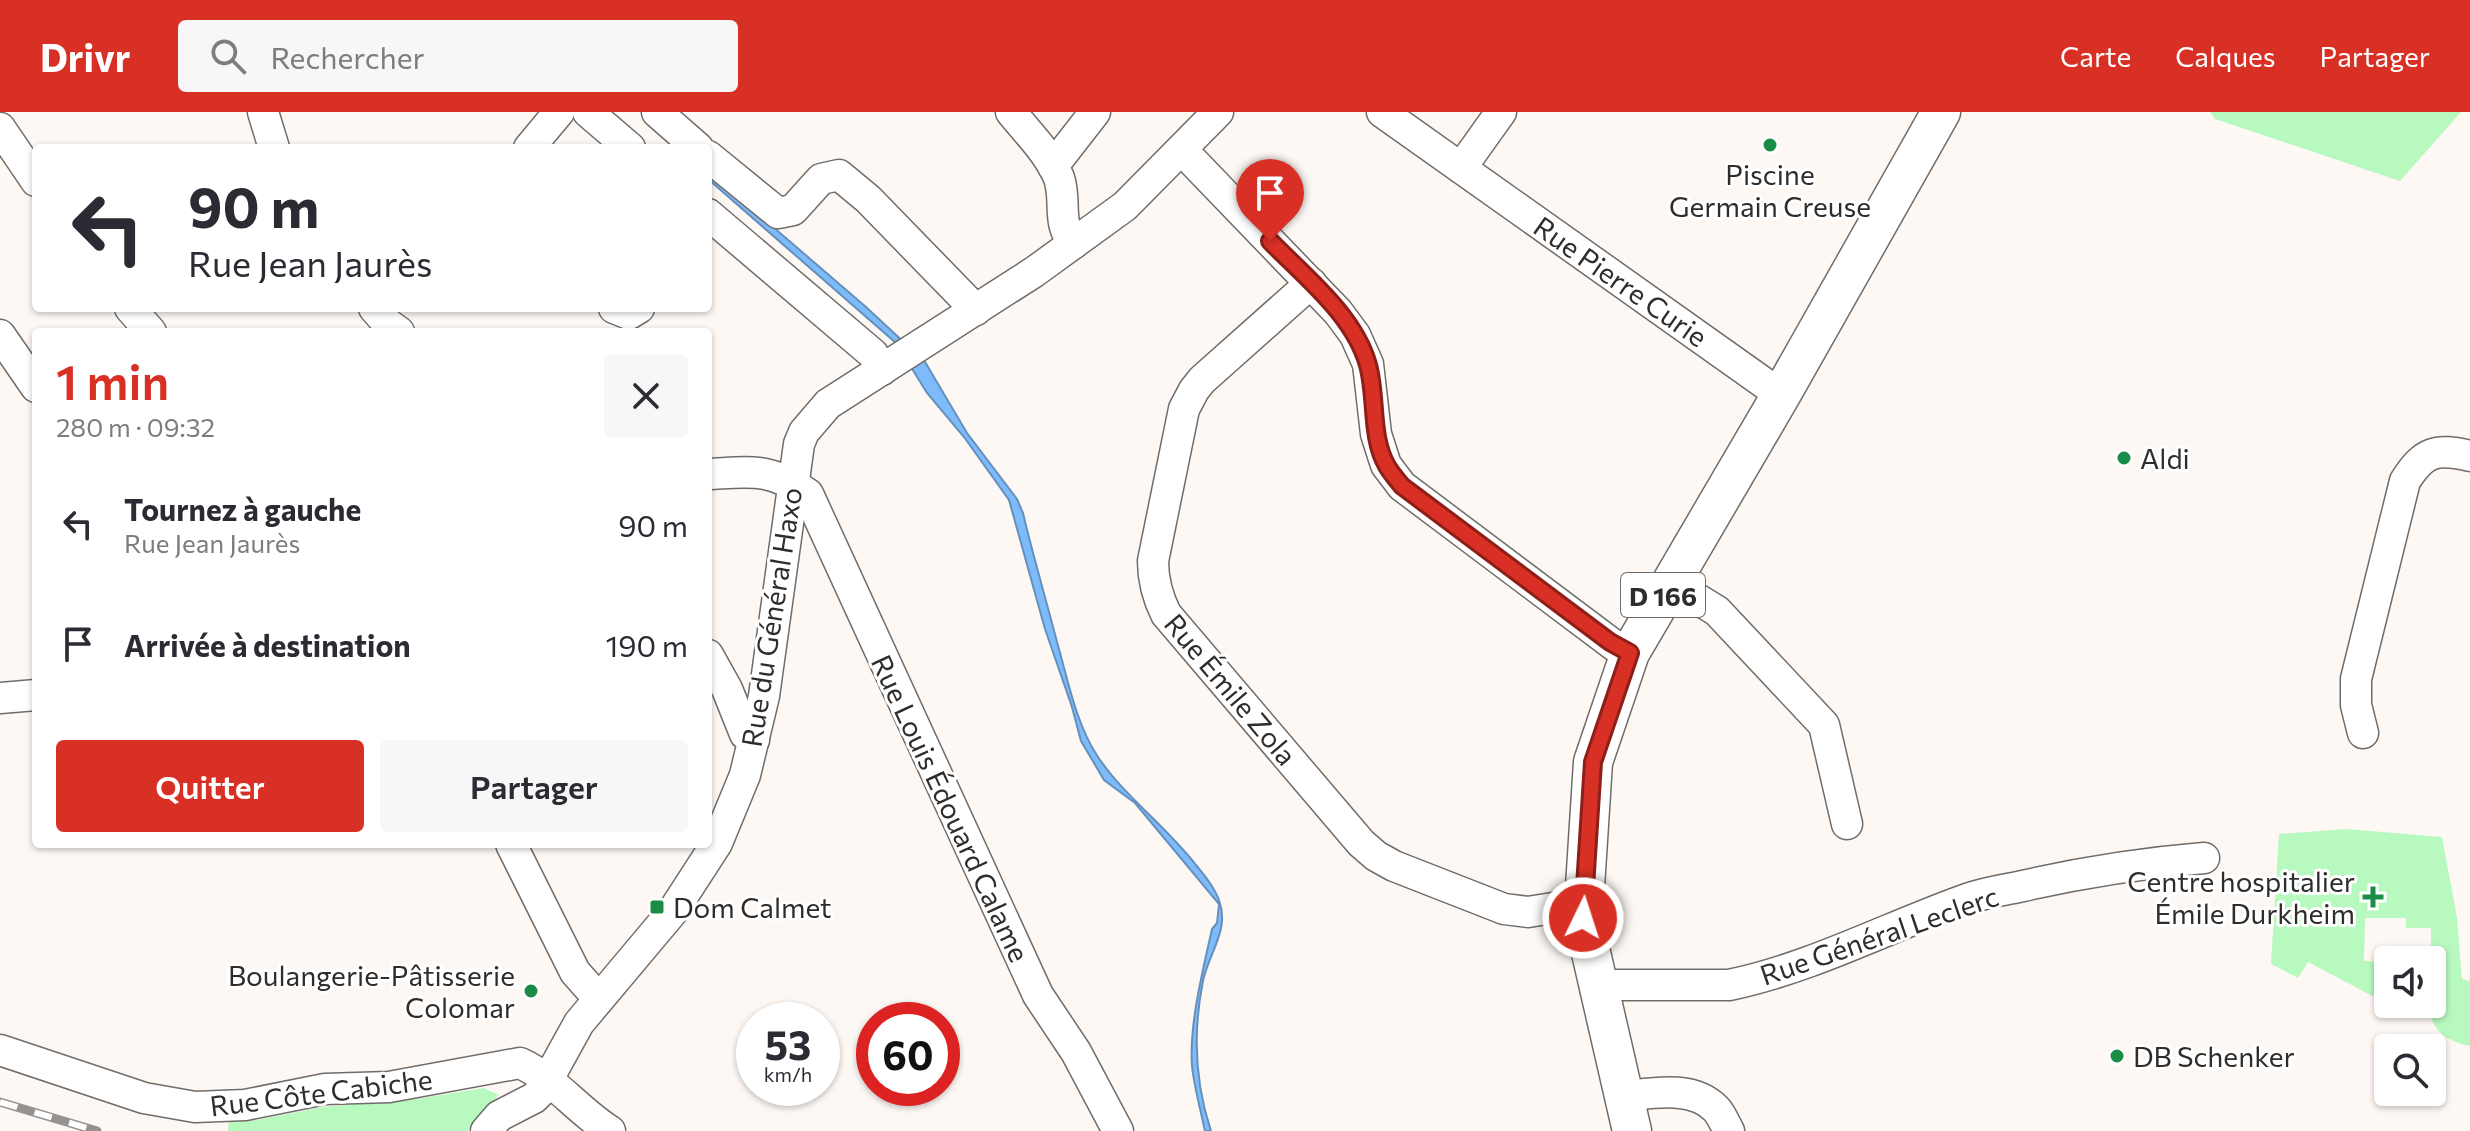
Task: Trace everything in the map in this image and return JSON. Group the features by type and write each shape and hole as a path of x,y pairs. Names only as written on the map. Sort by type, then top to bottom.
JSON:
{"main road":[{"name":"D 166","path":"1628,1113 1583,918 1593,762 1630,653 1941,112"}],"street":[{"path":"263,112 273,144"},
{"path":"532,144 559,112"},
{"path":"588,112 625,144"},
{"path":"657,112 693,144"},
{"path":"1011,112 1053,166 1060,182 1065,233 1074,243"},
{"path":"1053,166 1095,112"},
{"name":"Rue du Général Haxo","path":"486,1131 499,1116 534,1098 548,1080 579,1023 673,911 717,843 745,775 764,696 792,483 804,432 828,404 976,310 1125,206 1218,112"},
{"name":"Rue Pierre Curie","path":"1382,112 1781,395"},
{"path":"1461,168 1501,112"},
{"path":"0,128 32,175"},
{"path":"1182,150 1311,283 1355,335 1368,364 1376,434 1386,465 1402,486 1610,642 1630,653"},
{"path":"712,159 778,213 793,210 821,179 839,175 868,199 976,310"},
{"path":"712,222 873,354 903,357"},
{"name":"Rue Émile Zola","path":"1311,283 1202,380 1184,409 1153,561 1153,579 1158,597 1166,614 1361,843 1376,856 1504,909 1528,912 1584,903"},
{"path":"134,312 148,328"},
{"path":"378,312 394,328"},
{"path":"0,335 32,381"},
{"path":"2363,733 2356,705 2356,679 2405,481 2417,462 2429,454 2449,451 2470,456"},
{"path":"712,474 760,472 792,483"},
{"name":"Rue Louis Édouard Calame","path":"792,483 808,494 1038,995 1076,1052 1118,1131"},
{"path":"1670,582 1717,611 1824,725 1847,824"},
{"path":"712,662 727,689 745,734 754,740"},
{"path":"0,698 32,695"},
{"path":"513,848 575,972 598,998"},
{"name":"Rue Général Leclerc","path":"1599,985 1729,985 1749,981 1848,948 1967,899 2068,875 2136,863 2204,858"},
{"name":"Rue Côte Cabiche","path":"0,1050 144,1098 195,1107 245,1105 325,1089 389,1087 520,1063 548,1080 610,1131"},
{"path":"1628,1113 1679,1092 1699,1097 1717,1109 1729,1131"}],"green space":[{"path":"2210,112 2461,112 2400,181 2215,119"},
{"name":"Centre hospitalier Émile Durkheim","path":"2347,829 2442,837 2457,918 2462,979 2470,981 2470,1046 2453,1041 2441,1033 2432,1021 2431,1018 2446,1018 2446,946 2431,946 2431,928 2406,928 2406,918 2365,918 2364,961 2374,961 2374,997 2308,962 2298,978 2271,964 2279,834"},
{"path":"484,1088 499,1095 467,1131 228,1131 229,1120 251,1121 323,1107 423,1098"}],"water":[{"path":"712,174 925,362 967,433 1017,499 1073,701 1090,744 1120,785 1196,865 1219,900 1222,921 1203,981 1197,1038 1199,1076 1211,1131 1205,1131 1204,1127 1193,1074 1192,1050 1198,997 1219,904 1135,803 1104,780 1081,741 1045,629 1009,500 964,437 927,393 896,343 712,182"}],"railway":[{"path":"0,1102 97,1131"}],"place":[{"name":"Piscine Germain Creuse","path":"1770,145"},
{"name":"Aldi","path":"2124,458"},
{"name":"Centre hospitalier Émile Durkheim","path":"2373,897"},
{"name":"Dom Calmet","path":"657,907"},
{"name":"Boulangerie-Pâtisserie Colomar","path":"531,991"},
{"name":"DB Schenker","path":"2117,1056"}],"route":[{"path":"1270,241 1338,312 1355,335 1368,364 1376,434 1386,465 1402,486 1615,646 1630,653 1593,762 1583,918"}]}
